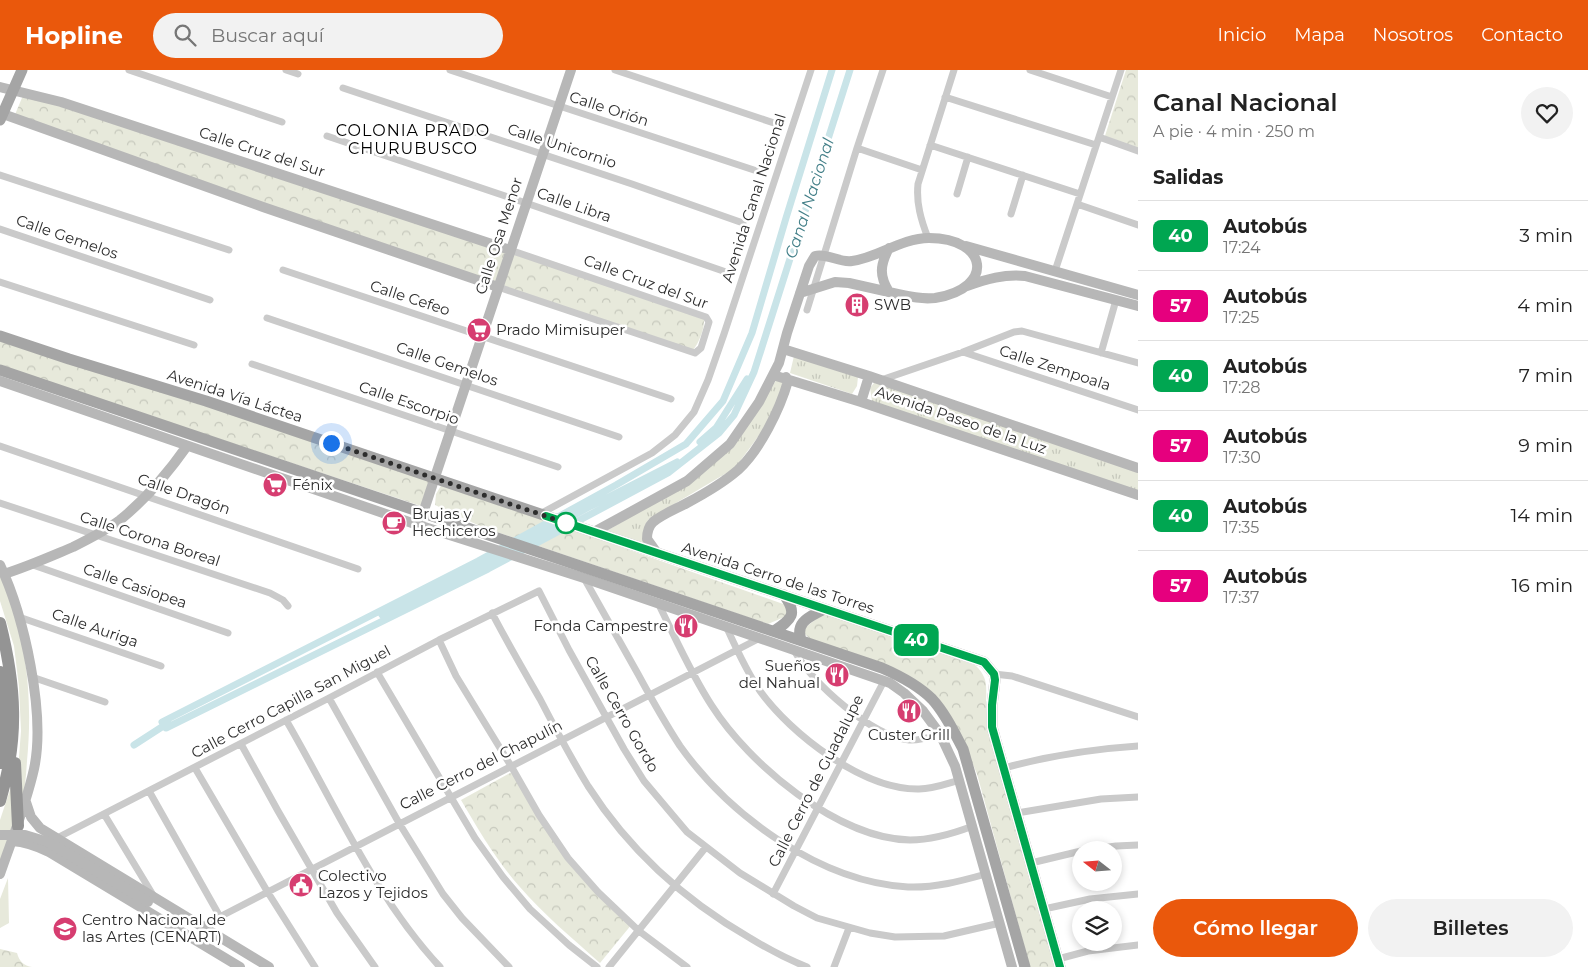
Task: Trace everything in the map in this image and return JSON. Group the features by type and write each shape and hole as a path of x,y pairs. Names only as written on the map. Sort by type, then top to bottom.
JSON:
{"highway":[{"path":"0,623 7,655 14,712 0,763"},
{"path":"0,672 9,770 0,801"},
{"path":"6,740 18,826"}],"main road":[{"path":"1,116 22,70"},
{"name":"Avenida Vía Láctea","path":"0,336 206,401 543,515"},
{"path":"0,370 424,511 501,539 801,640 894,674 931,699 951,726 963,748 1025,967"},
{"name":"Avenida Cerro de las Torres","path":"543,515 984,662 994,674"},
{"path":"774,631 790,620 792,614 791,605 784,595"},
{"path":"801,640 799,628 803,622 824,609"},
{"path":"994,674 992,727 1059,963"}],"street":[{"path":"129,70 282,122"},
{"path":"286,70 298,74"},
{"name":"Calle Orión","path":"450,70 760,172"},
{"name":"Calle Osa Menor","path":"419,525 571,70"},
{"path":"615,70 777,124"},
{"name":"Avenida Canal Nacional","path":"543,515 652,453 675,435 694,412 708,380 811,70"},
{"path":"807,310 883,70"},
{"path":"928,238 918,209 918,184 954,70"},
{"path":"1030,70 1112,97"},
{"path":"1054,271 1121,70"},
{"name":"Calle Cruz del Sur","path":"0,87 61,102 510,250 706,317 709,322 704,340 701,348 695,353 262,207 1,116"},
{"name":"Calle Unicornio","path":"343,88 743,223"},
{"path":"945,96 1096,145"},
{"name":"Calle Libra","path":"327,136 726,272"},
{"path":"1099,137 1138,151"},
{"path":"930,145 1080,194"},
{"path":"857,148 922,170"},
{"path":"957,194 968,157"},
{"path":"0,175 229,250"},
{"path":"1011,214 1023,175"},
{"path":"1077,204 1138,225"},
{"name":"Calle Gemelos","path":"0,229 210,300"},
{"path":"594,532 652,502 687,481 730,444 759,402 779,363 800,293 815,256 824,255 851,261 899,243 928,238 939,239 1138,295"},
{"path":"962,244 973,253 977,266 974,278 966,287"},
{"path":"889,248 884,257 882,268 883,282 889,292"},
{"name":"Calle Cefeo","path":"283,270 671,399"},
{"path":"800,293 834,282 849,283 919,298 935,298 987,279 1019,275 1138,306"},
{"path":"0,282 194,346"},
{"path":"1101,353 1116,300"},
{"name":"Calle Gemelos","path":"267,318 619,437"},
{"path":"881,380 1014,332 1028,332 1138,363"},
{"name":"Avenida Paseo de la Luz","path":"783,349 870,376 1138,468"},
{"name":"Calle Zempoala","path":"963,352 1138,410"},
{"path":"657,553 647,540 647,533 653,523 702,495 738,470 759,445 767,431 788,381 779,363"},
{"name":"Calle Escorpio","path":"252,364 558,467"},
{"name":"Avenida Paseo de la Luz","path":"773,375 860,402 1138,495"},
{"path":"860,402 870,376"},
{"path":"0,381 419,525 584,578 884,681 904,693 923,711 940,734 952,758 960,780 1012,967"},
{"name":"Calle Dragón","path":"0,446 358,569"},
{"path":"0,874 26,802 34,767 37,739 36,705 32,677 19,617 2,569 33,565 96,536 119,521 147,496 174,465 187,446"},
{"name":"Calle Corona Boreal","path":"0,503 270,593 288,606"},
{"name":"Calle Casiopea","path":"33,565 228,633"},
{"path":"584,578 680,745 716,790 755,822 796,850 837,871 861,879 910,887 935,886 986,874"},
{"name":"Calle Cerro Capilla San Miguel","path":"57,838 195,768 438,640 539,590"},
{"name":"Calle Cerro Gordo","path":"539,590 569,650 644,781 687,832 706,848 773,894 817,918 849,928 895,937 918,937 944,936 1000,923"},
{"path":"659,605 712,707 737,739 765,768 791,789 818,808 862,830 888,838 930,839 973,826"},
{"path":"492,613 588,786 613,821 655,869 706,910 738,931 767,948 807,967"},
{"name":"Calle Auriga","path":"19,617 161,666"},
{"path":"726,626 749,673 774,708 805,737 841,763 866,777 898,787 931,788 960,780"},
{"name":"Calle Cerro del Chapulín","path":"202,926 774,631"},
{"path":"438,640 456,676 539,815 568,858 598,892 638,930 687,967"},
{"path":"795,652 816,680 842,704 864,719 896,737 910,740 940,734"},
{"path":"377,672 475,838 503,877 530,909 569,945 597,967"},
{"path":"994,674 1012,676 1138,717"},
{"path":"32,677 105,702"},
{"name":"Calle Cerro de Guadalupe","path":"773,894 884,681"},
{"path":"329,698 443,894 469,926 508,967"},
{"path":"286,720 377,884 405,925 440,967"},
{"path":"241,744 337,913 375,967"},
{"path":"1004,768 1070,753 1138,746"},
{"path":"195,768 267,891 315,967"},
{"path":"149,791 219,916"},
{"path":"1017,813 1100,798 1138,797"},
{"path":"26,802 30,817 35,825 104,866 151,900 257,967"},
{"path":"104,814 151,900"},
{"path":"0,834 25,835 48,842 151,900 202,926 269,967"},
{"path":"12,841 24,842 49,852 240,967"},
{"path":"1122,846 1138,846"},
{"path":"609,967 706,848"},
{"path":"1031,863 1072,853"},
{"path":"94,880 99,880 105,876 104,866"},
{"path":"109,888 108,883 111,879 115,876 120,877"},
{"path":"1044,909 1090,899 1138,894"},
{"path":"834,967 849,928"},
{"path":"213,933 231,951"},
{"path":"1059,963 1088,950 1138,945"}],"green space":[{"path":"1126,70 1138,70 1138,150 1104,139"},
{"path":"24,93 304,183 704,318 701,335 693,350 509,289 14,117"},
{"path":"0,338 430,478 421,506 0,366"},
{"path":"794,356 858,377 857,386 852,394 790,373"},
{"path":"777,379 784,382 782,392 763,430 735,468 649,519 645,525 645,546 605,532 692,480 732,445"},
{"path":"880,381 1138,470 1138,491 872,401 870,388 874,383"},
{"path":"442,484 786,605 789,615 768,624 482,527 435,505 436,494"},
{"path":"0,575 16,619 26,666 29,738 21,806 19,687 14,646 0,601"},
{"path":"824,613 975,665 983,674 986,683 986,707 989,725 1058,967 1030,967 977,774 966,748 934,696 809,638 804,633 806,627"},
{"path":"512,772 566,859 632,924 600,963 548,916 519,886 495,855 461,800"},
{"path":"12,784 13,826 0,861 0,820"},
{"path":"8,878 9,923 0,928 0,899"},
{"path":"0,949 17,953 22,963 32,967 0,967"}],"waterway":[{"name":"Canal Nacional","path":"832,70 752,333 723,401 686,444 478,561 162,722 166,728 488,569 668,473 719,433 734,415 754,372 850,70"},
{"name":"Canal Nacional","path":"700,442 716,428 747,379"},
{"name":"Canal Nacional","path":"382,615 677,462"},
{"name":"Canal Nacional","path":"134,745 168,723"}],"bus line":[{"name":"40","path":"546,516 984,662 994,674 995,680 992,727 1060,967"}],"place":[{"name":"SWB","path":"857,305"},
{"name":"Prado Mimisuper","path":"479,330"},
{"name":"Fénix","path":"275,485"},
{"name":"Brujas y Hechiceros","path":"394,523"},
{"name":"Fonda Campestre","path":"686,626"},
{"name":"Sueños del Nahual","path":"837,675"},
{"name":"Custer Grill","path":"909,711"},
{"name":"Colectivo Lazos y Tejidos","path":"301,885"},
{"name":"Centro Nacional de las Artes (CENART)","path":"65,929"}],"district":[{"name":"COLONIA PRADO CHURUBUSCO","path":"413,139"}],"route":[{"path":"331,443 566,523"}]}
